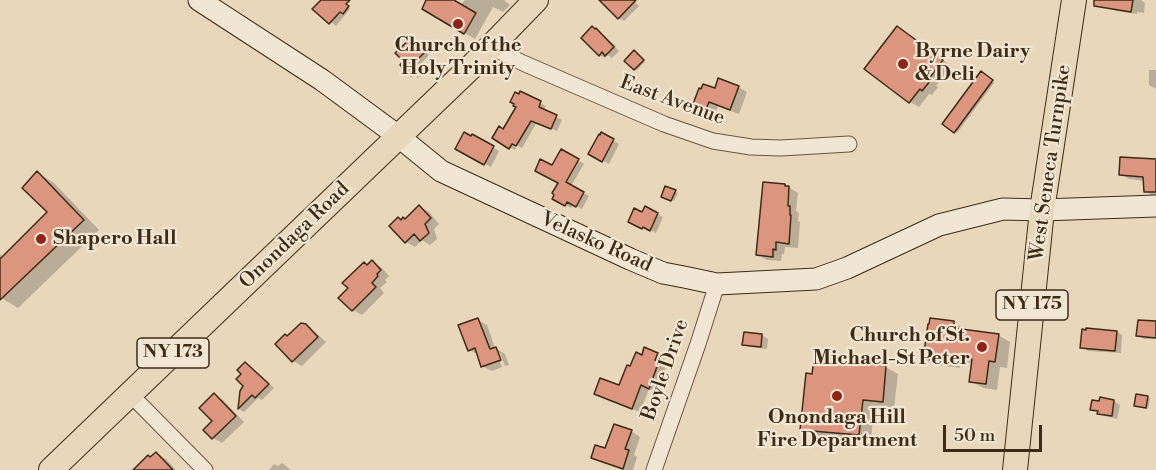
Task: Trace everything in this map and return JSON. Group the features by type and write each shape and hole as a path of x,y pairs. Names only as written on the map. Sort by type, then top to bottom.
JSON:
{"main road":[{"name":"Onondaga Road","path":"51,470 472,66 536,0"},
{"name":"West Seneca Turnpike","path":"1015,470 1042,210 1074,0"}],"street":[{"name":"Velasko Road","path":"199,0 322,80 441,171 663,273 717,284 816,279 847,268 939,225 1003,209 1156,206"},
{"name":"East Avenue","path":"491,46 523,63 664,124 713,141 751,147 781,148 849,144"},
{"name":"Boyle Drive","path":"654,470 717,284"},
{"path":"130,394 205,470"}],"building":[{"path":"321,0 350,0 343,14 340,12 329,24 312,9"},
{"name":"Church of the Holy Trinity","path":"426,0 454,0 476,13 464,34 422,9"},
{"path":"599,0 636,0 618,19"},
{"path":"1094,0 1133,0 1131,12 1094,6"},
{"path":"592,26 614,47 605,56 602,52 599,56 581,38"},
{"name":"Byrne Dairy & Deli","path":"897,26 943,60 928,80 930,81 909,103 864,69"},
{"path":"411,38 425,52 414,63 419,68 411,76 400,65 403,61 395,53"},
{"path":"634,50 644,60 634,70 624,61"},
{"path":"981,71 993,80 954,133 942,124"},
{"path":"718,78 739,86 730,110 709,102 705,112 692,107 699,88 701,89 703,84 715,88"},
{"path":"520,91 541,101 539,107 557,115 551,129 531,121 516,146 512,144 509,149 492,138 499,126 503,129 516,107 510,102 515,92 519,94"},
{"path":"464,132 494,146 484,165 455,149"},
{"path":"601,132 614,139 602,162 588,154"},
{"path":"561,149 579,159 566,182 584,192 576,207 567,202 565,206 552,199 554,195 552,193 558,183 535,171 540,159 552,165"},
{"path":"1120,157 1156,159 1156,192 1144,192 1143,177 1119,175"},
{"name":"Shapero Hall","path":"37,171 84,220 0,300 0,259 47,212 22,188"},
{"path":"763,182 789,186 788,206 790,206 791,215 789,244 776,242 773,257 756,255"},
{"path":"665,186 676,190 671,201 661,197"},
{"path":"419,205 431,218 425,224 429,233 420,241 414,234 405,243 389,226 398,217 401,220 403,217 405,219"},
{"path":"645,206 658,213 650,231 628,222 634,208 642,212"},
{"path":"372,260 381,270 372,283 376,287 352,311 338,298 348,288 342,283 364,262 367,265"},
{"path":"478,318 490,349 496,347 501,360 481,367 475,348 468,351 458,325"},
{"path":"930,318 954,321 954,328 999,334 995,362 989,361 986,384 969,382 972,359 949,356 948,362 925,359 926,353 924,352"},
{"path":"1138,320 1156,321 1156,338 1136,336"},
{"path":"301,323 306,324 318,337 292,362 275,344"},
{"path":"1086,328 1117,331 1115,351 1080,348 1082,329 1086,330"},
{"path":"744,332 762,334 761,347 742,345"},
{"path":"644,347 658,353 655,360 659,361 649,389 641,385 632,409 594,394 600,378 619,385 627,365 630,366 636,352 642,355"},
{"path":"831,356 876,360 876,365 886,366 883,402 863,400 859,435 800,430 806,373 812,374 814,358 830,359"},
{"path":"245,362 269,384 255,398 252,395 238,409 240,391 243,386 236,379 241,374 237,370"},
{"path":"214,393 236,416 212,439 203,430 212,421 199,408"},
{"path":"1136,394 1148,396 1146,408 1134,406"},
{"path":"1100,397 1114,400 1112,416 1097,414 1098,411 1090,410 1092,400 1099,401"},
{"path":"614,424 632,430 625,449 629,450 623,469 591,458 595,445 605,448"},
{"path":"156,452 173,470 133,470 148,455 150,457"}],"place":[{"name":"Church of the Holy Trinity","path":"458,24"},
{"name":"Byrne Dairy & Deli","path":"903,64"},
{"name":"Shapero Hall","path":"41,239"},
{"name":"Church of St. Michael-St Peter","path":"982,347"},
{"name":"Onondaga Hill Fire Department","path":"837,396"}]}
